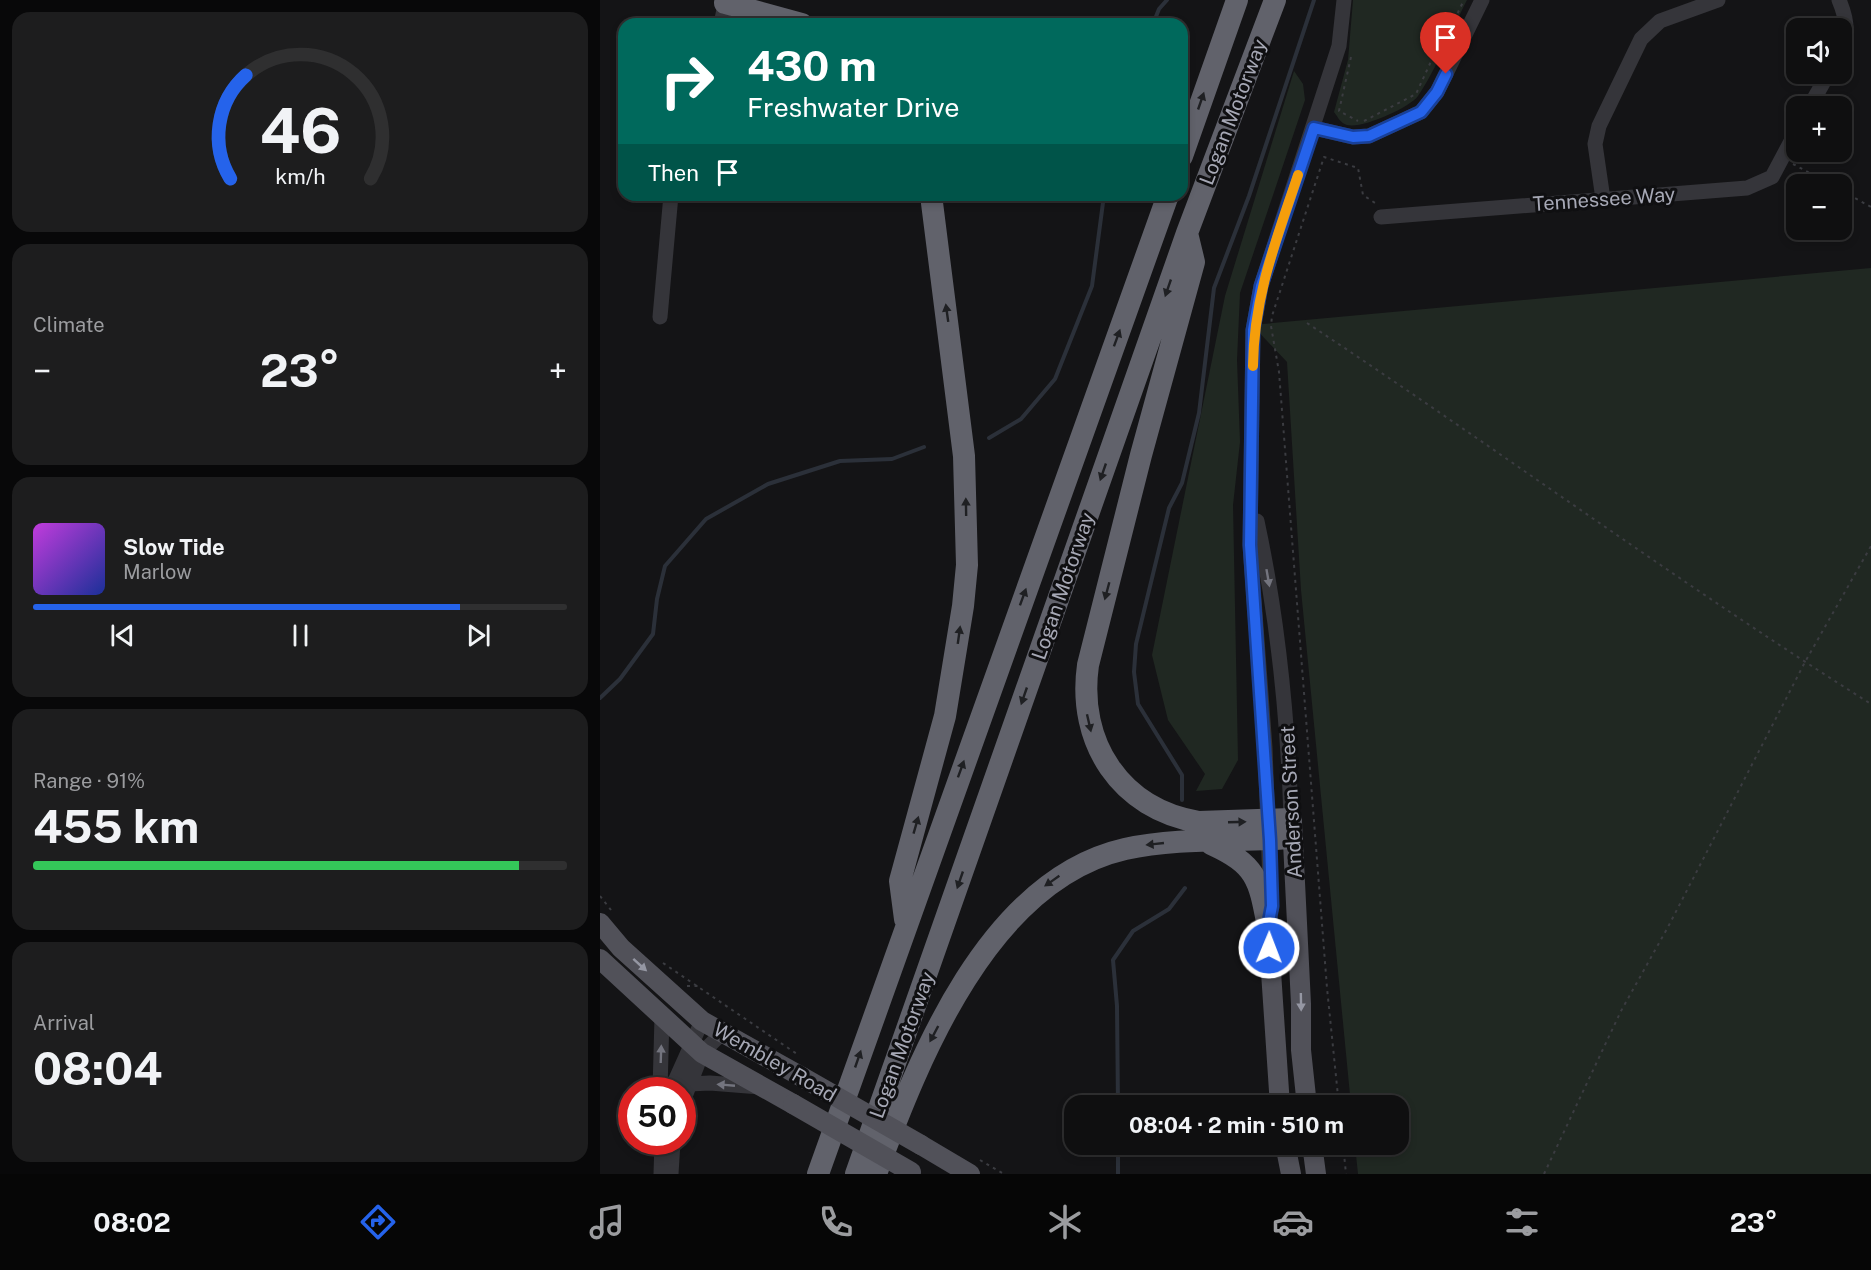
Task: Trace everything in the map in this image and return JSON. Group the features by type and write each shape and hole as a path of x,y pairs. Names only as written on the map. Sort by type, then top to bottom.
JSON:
{"highway":[{"name":"Logan Motorway","path":"1188,139 1237,0"},
{"name":"Logan Motorway","path":"856,1174 1187,233 1275,0"},
{"path":"721,7 773,18"},
{"path":"906,923 900,881 945,716 962,617 966,565 964,456 932,201"},
{"name":"Logan Motorway","path":"818,1174 1166,201"},
{"path":"1187,233 1194,262 1141,455 1088,665 1086,709 1091,732 1104,760 1126,787 1152,806 1184,819 1269,830"},
{"path":"876,1174 901,1105 938,1027 992,943 1021,908 1063,874 1104,854 1143,845 1207,842 1269,830 1292,829"},
{"path":"1207,842 1230,852 1249,866 1262,899 1268,927"}],"main road":[{"name":"Anderson Street","path":"1292,829 1301,992 1300,1050 1306,1095"},
{"name":"Wembley Road","path":"607,919 621,948 702,1021 970,1174"},
{"name":"Anderson Street","path":"1268,927 1279,1095"},
{"name":"Wembley Road","path":"600,959 696,1048 913,1173"},
{"path":"1287,1155 1291,1174"},
{"path":"1313,1155 1316,1174"}],"street":[{"name":"Anderson Street","path":"1268,927 1272,906 1269,830 1250,545 1253,330 1261,286 1339,46 1344,0"},
{"path":"1314,128 1353,137 1369,136 1421,112 1437,92 1482,0"},
{"path":"1603,199 1595,144 1599,126 1641,39 1660,21 1718,0"},
{"path":"1839,0 1845,18"},
{"name":"Tennessee Way","path":"1381,217 1747,188 1772,177 1786,151"},
{"path":"660,318 670,201"},
{"name":"Anderson Street","path":"1252,500 1281,662 1288,726 1292,829"},
{"path":"660,1077 662,1017"},
{"path":"690,1077 702,1021"},
{"path":"679,1077 696,1048 722,1033"},
{"path":"696,1084 764,1087"},
{"path":"661,1174 662,1155"},
{"path":"671,1174 672,1155"}],"path":[{"path":"1339,111 1353,120 1365,121 1416,94 1439,44 1446,37 1464,0"},
{"path":"1338,1095 1327,988 1279,372 1271,326 1324,157 1358,168 1363,195 1377,203 1381,217"},
{"path":"1782,158 1812,174"},
{"path":"1852,197 1871,207"},
{"path":"1307,323 1466,428 1805,662 1871,704"},
{"path":"1544,1174 1621,1011 1668,927 1805,662 1871,546"},
{"path":"600,896 607,919"},
{"path":"662,962 797,1055"},
{"path":"703,1000 708,992"},
{"path":"1344,1155 1346,1174"}],"shaded area":[{"path":"1353,0 1467,0 1418,96 1405,106 1374,121 1347,125 1339,120 1334,112 1348,60"},
{"path":"1294,71 1303,84 1305,100 1240,293 1237,360 1240,442 1233,505 1238,760 1222,789 1196,791 1205,774 1168,720 1152,655 1225,296"},
{"path":"1871,268 1871,1174 1358,1174 1356,1155 1409,1155 1409,1095 1350,1095 1301,590 1287,362 1252,325"}],"waterway":[{"path":"1155,18 1159,9 1167,0"},
{"path":"1182,800 1182,775 1138,704 1134,672 1136,644 1169,508 1182,483 1199,413 1214,288 1249,196 1314,0"},
{"path":"989,438 1021,419 1055,379 1092,286 1103,201"},
{"path":"600,698 620,679 653,634 657,599 665,566 706,519 768,484 840,461 892,459 924,447"},
{"path":"1118,1095 1117,1006 1113,960 1133,931 1169,909 1185,888"},
{"path":"1118,1155 1118,1174"}],"slow traffic":[{"path":"1253,366 1253,330 1261,286 1298,175"}],"route":[{"path":"1269,948 1268,927 1272,906 1270,840 1250,545 1253,330 1261,286 1314,128 1353,137 1369,136 1421,112 1437,92 1446,74"}]}
